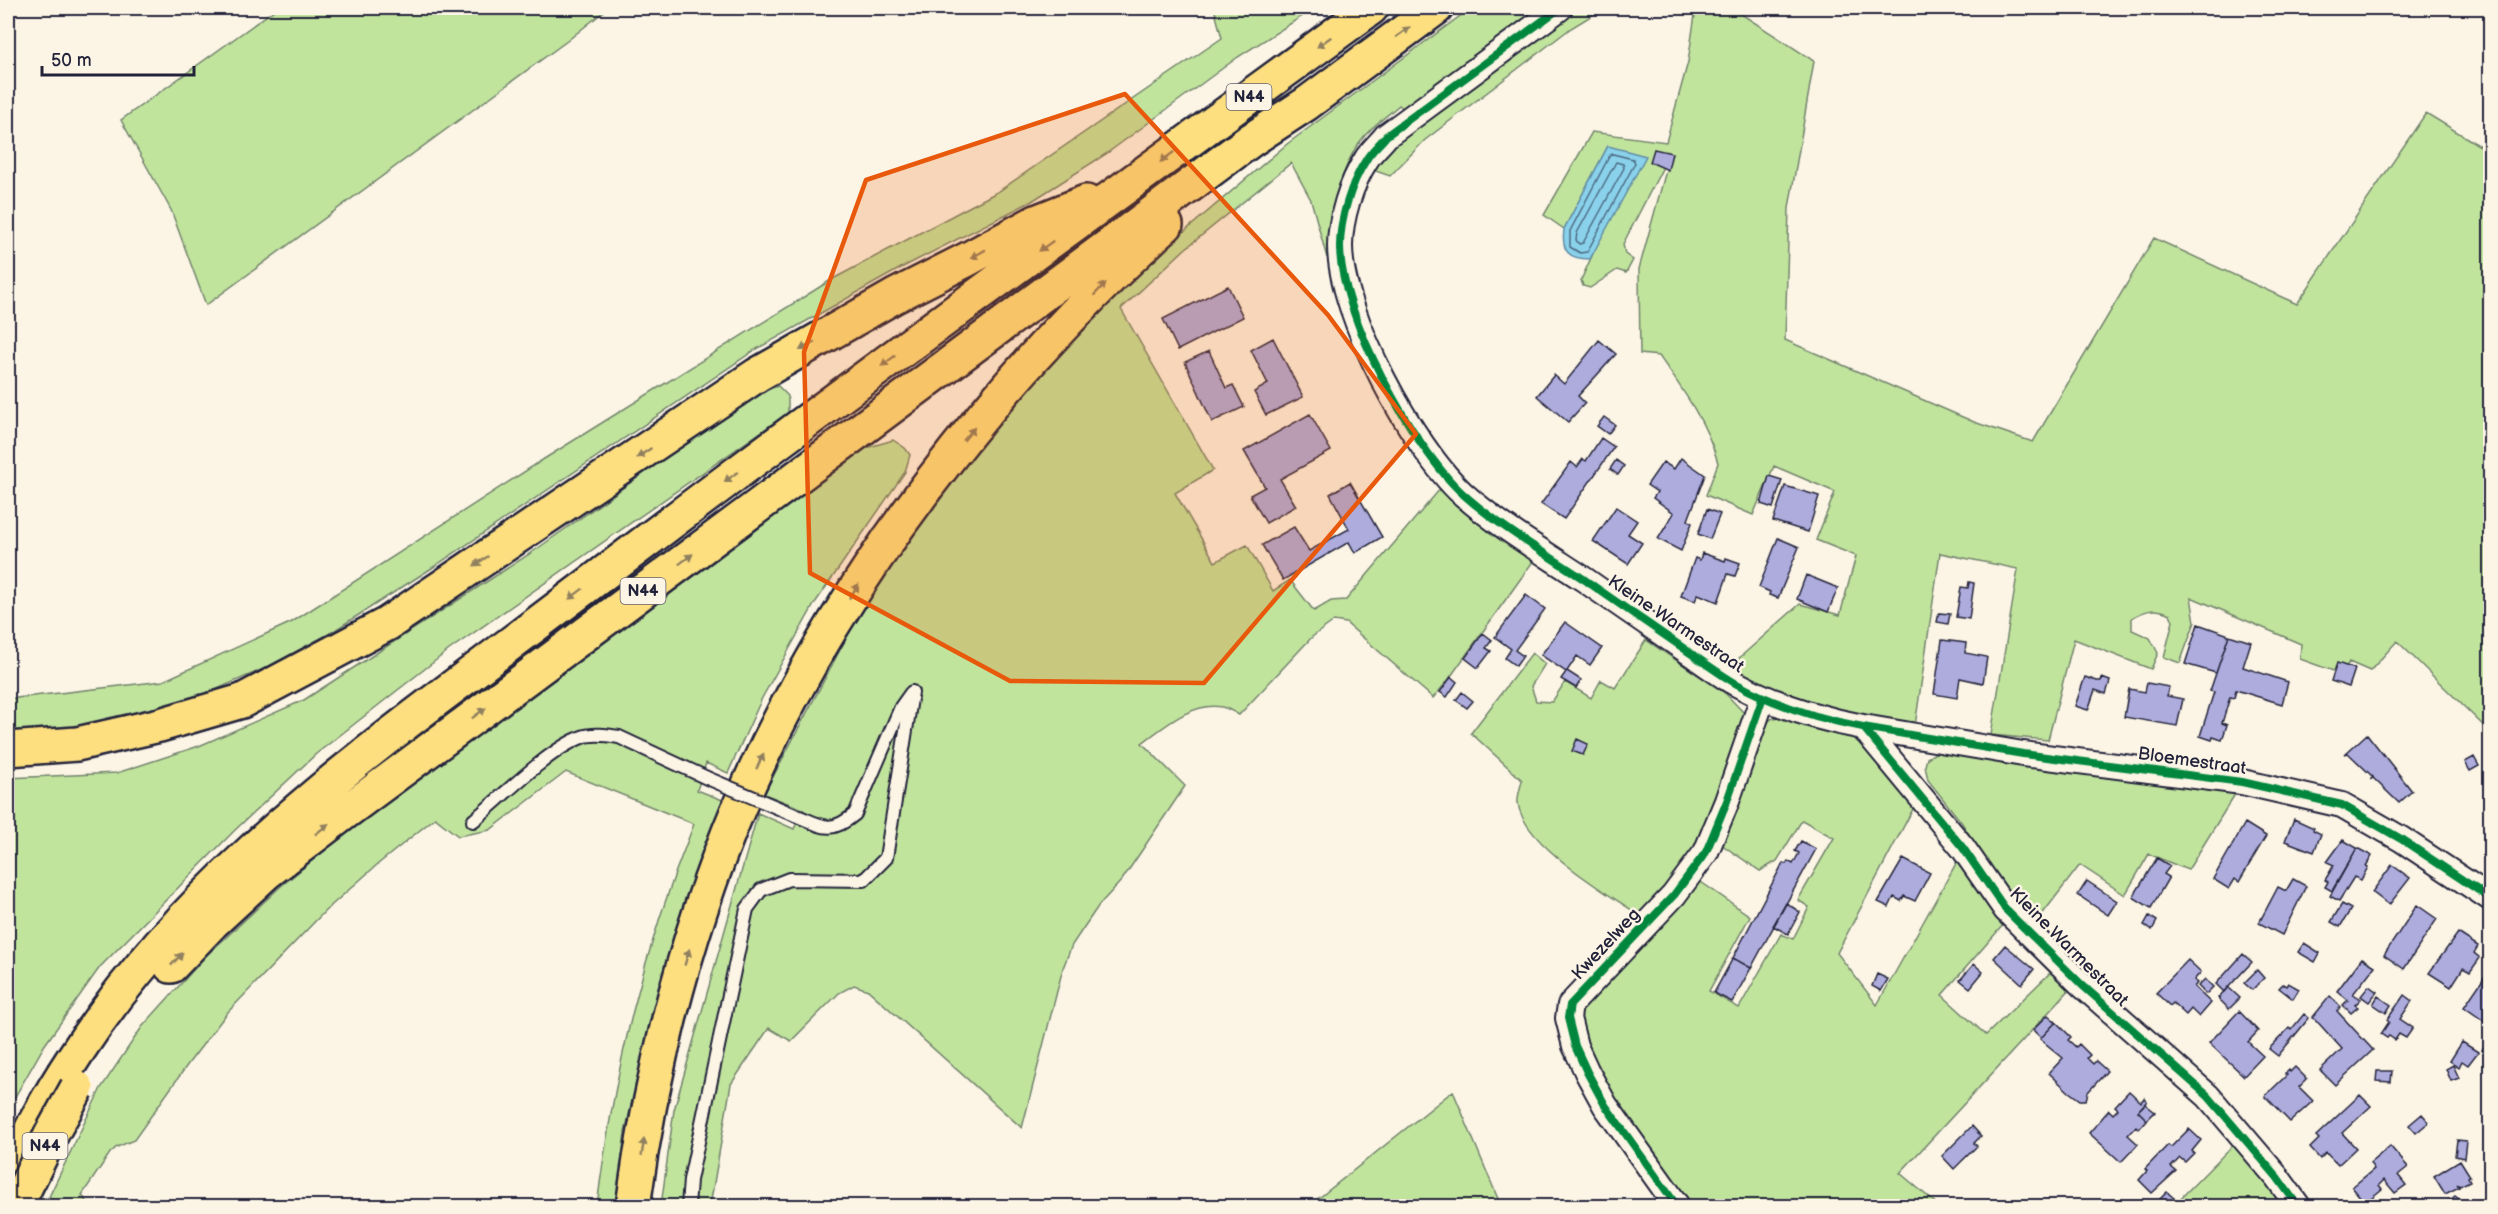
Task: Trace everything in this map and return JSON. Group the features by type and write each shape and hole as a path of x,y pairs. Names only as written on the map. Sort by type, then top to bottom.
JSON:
{"highway":[{"name":"N44","path":"8,749 78,744 160,725 242,701 387,624 757,375 895,296 968,260 1036,222 1127,186 1371,8"},
{"name":"N44","path":"16,1206 51,1135 70,1081 102,1050 165,973 212,923 266,873 342,814 1203,176 1306,104 1436,8"},
{"path":"633,1206 659,1059 695,931 749,784 800,680 832,626 918,499 1007,389 1070,321 1159,232 1306,104"},
{"path":"26,1206 8,1183 18,1155 70,1081 115,999 147,959 242,860 321,788 774,445 1127,186"}],"street":[{"name":"Kleine Warmestraat","path":"1560,8 1386,136 1366,159 1345,213 1340,246 1350,305 1360,330 1413,432 1428,454 1463,493 1531,543 1734,682 1762,697 1846,724 1863,727 1963,848 2006,910 2082,985 2208,1096 2277,1177 2298,1206"},
{"name":"Kwezelweg","path":"1677,1206 1605,1105 1575,1046 1568,1018 1570,1005 1674,895 1706,852 1727,801 1762,697"},
{"name":"Bloemestraat","path":"1863,727 2024,754 2242,782 2342,805 2401,839 2490,898"}],"lane":[{"path":"473,821 551,755 583,736 604,734 619,736 707,778 795,815 824,826 840,826 855,814 901,707 912,692 886,858 864,880 789,879 761,891 747,909 690,1180 688,1206"}],"highlighted area":[{"path":"1125,94 1328,315 1416,434 1204,683 1010,681 810,573 804,352 866,180"}],"green space":[{"path":"277,8 608,8 567,41 206,305 171,210 121,120"},
{"path":"1214,8 1315,8 1238,57 1106,154 1032,201 901,268 755,350 435,566 332,632 270,666 208,693 138,714 73,728 8,731 8,699 163,681 292,622 544,459 831,280 999,191 1222,38"},
{"path":"1471,8 1543,8 1405,110 1399,105 1366,134 1354,151 1342,180 1337,196 1327,258 1311,200 1291,163 1185,249 1121,309 1213,470 1175,493 1215,562 1247,545 1273,591 1290,580 1314,611 1331,601 1346,600 1440,489 1469,516 1534,560 1433,698 1346,623 1334,621 1312,637 1239,715 1222,707 1200,708 1169,723 1142,743 1185,786 1122,880 1099,905 1072,945 1063,968 1022,1128 868,990 854,985 839,993 791,1041 769,1028 731,1084 710,1206 661,1206 674,1110 758,813 794,829 803,809 764,794 860,612 929,507 1038,373 1158,254 1287,144"},
{"path":"1574,8 1604,8 1571,28 1425,140 1390,176 1373,170 1379,159 1413,126"},
{"path":"1696,8 1732,8 1814,61 1789,208 1785,340 1974,422 2033,442 2154,238 2297,304 2426,113 2490,152 2490,732 2397,641 2370,671 2349,662 2342,674 2300,659 2301,644 2191,597 2195,622 2180,663 2164,657 2173,621 2170,614 2155,610 2141,613 2132,618 2132,630 2150,638 2158,653 2151,669 2074,639 2048,740 1991,735 2018,569 1940,553 1915,726 1819,704 1774,688 1729,667 1800,604 1840,615 1856,556 1816,540 1835,492 1774,466 1753,515 1706,495 1718,463 1708,434 1685,394 1659,356 1640,354 1639,269 1667,167 1663,167 1623,244 1625,254 1633,260 1626,273 1617,270 1590,288 1583,286 1581,280 1595,249 1608,146 1564,229 1544,215 1592,132 1666,142 1688,62"},
{"path":"778,386 788,396 788,413 449,650 316,754 234,831 100,967 44,1046 8,1109 8,778 117,773 199,746 304,700 534,551 757,393"},
{"path":"893,440 905,448 910,455 905,472 815,603 762,698 728,773 706,763 697,790 725,801 687,895 660,983 625,1132 617,1206 597,1206 612,1108 645,965 694,824 566,772 490,830 458,836 435,818 378,864 325,911 227,1013 134,1140 117,1147 110,1153 82,1195 89,1206 56,1206 49,1197 101,1088 142,1027 206,956 280,887 370,813 794,498 866,448"},
{"path":"1646,640 1726,694 1744,713 1743,724 1706,829 1686,863 1642,917 1570,867 1535,835 1523,819 1518,803 1522,780 1471,733 1532,653 1545,664 1531,686 1536,701 1552,702 1565,682 1591,698 1601,680 1615,688"},
{"path":"1781,716 1826,727 1852,738 1878,760 1915,805 1837,953 1877,1005 1958,860 2004,924 1942,995 1986,1035 2051,972 2072,987 1900,1173 1939,1206 1689,1206 1637,1136 1602,1080 1589,1052 1582,1026 1582,1002 1695,878 1750,916 1709,991 1739,1008 1781,934 1793,939 1809,907 1798,900 1834,838 1802,820 1777,861 1760,871 1718,842 1763,728 1771,719"},
{"path":"1937,752 2237,791 2188,870 2149,854 2125,895 2080,865 2037,921 2009,891 1983,857 1962,823 1928,780 1925,766 1927,758"},
{"path":"1453,1091 1501,1206 1309,1206"},
{"path":"2235,1143 2286,1206 2173,1206"}],"water":[{"path":"1608,146 1646,156 1590,259 1582,259 1571,255 1565,248 1564,229"}],"building":[{"path":"1654,149 1672,153 1668,170 1650,162"},
{"path":"1228,286 1243,317 1178,350 1163,319"},
{"path":"1273,338 1303,397 1266,415 1254,392 1268,384 1251,350"},
{"path":"1599,340 1616,354 1578,396 1585,403 1568,422 1537,396 1554,375 1564,384"},
{"path":"1209,351 1226,388 1233,385 1244,407 1212,422 1185,362"},
{"path":"1310,414 1331,451 1280,479 1296,506 1266,523 1250,495 1265,487 1244,451"},
{"path":"1604,417 1615,425 1608,434 1597,426"},
{"path":"1601,438 1614,447 1564,519 1541,504 1571,462 1577,467 1583,459 1586,461"},
{"path":"1681,458 1705,475 1688,520 1692,523 1681,551 1658,539 1674,513 1653,498 1657,492 1647,485 1663,462 1674,469"},
{"path":"1616,460 1624,466 1618,475 1610,469"},
{"path":"1769,476 1782,480 1773,508 1761,504"},
{"path":"1350,482 1382,537 1355,553 1349,542 1283,580 1262,545 1294,527 1309,551 1349,529 1330,494"},
{"path":"1785,486 1819,496 1808,532 1773,521"},
{"path":"1616,507 1637,521 1628,534 1642,543 1628,564 1593,541"},
{"path":"1707,509 1720,514 1710,539 1698,534"},
{"path":"1778,538 1799,547 1778,598 1769,595 1770,592 1759,587"},
{"path":"1702,553 1725,561 1726,558 1740,563 1735,576 1728,574 1718,602 1698,594 1695,601 1681,596 1695,558 1700,560"},
{"path":"1806,575 1838,588 1828,612 1797,599"},
{"path":"1969,582 1974,583 1969,619 1956,617 1961,587 1968,588"},
{"path":"1526,595 1545,609 1515,650 1523,656 1516,666 1505,658 1511,649 1495,637"},
{"path":"1939,613 1950,614 1948,624 1937,622"},
{"path":"1565,622 1602,648 1590,665 1577,656 1567,671 1581,680 1576,688 1561,679 1566,672 1541,655"},
{"path":"2198,624 2229,635 2216,673 2185,664"},
{"path":"1483,633 1492,640 1486,648 1491,651 1478,668 1465,658"},
{"path":"2229,635 2251,642 2243,667 2288,682 2282,704 2236,690 2234,698 2230,697 2222,723 2227,725 2222,740 2213,737 2212,740 2200,736 2214,692 2210,691"},
{"path":"1942,640 1966,643 1965,653 1987,657 1983,683 1960,678 1957,698 1934,694"},
{"path":"2337,663 2355,669 2349,687 2331,681"},
{"path":"1451,677 1457,682 1447,697 1440,692"},
{"path":"2085,677 2097,681 2101,681 2102,678 2110,681 2106,694 2095,690 2088,710 2075,706"},
{"path":"2147,683 2169,687 2167,696 2183,699 2177,726 2124,717 2129,689 2145,692"},
{"path":"1462,692 1473,701 1467,708 1456,700"},
{"path":"2367,734 2412,791 2399,803 2373,778 2370,780 2373,777 2348,753 2345,754"},
{"path":"1577,739 1588,744 1583,755 1572,751"},
{"path":"2474,757 2479,766 2470,771 2465,762"},
{"path":"2294,819 2314,828 2313,830 2321,834 2314,852 2285,841"},
{"path":"2245,823 2266,836 2239,882 2235,879 2229,889 2213,879"},
{"path":"2343,840 2357,848 2332,891 2325,887 2328,882 2325,880 2334,865 2327,862"},
{"path":"1801,841 1816,849 1751,968 1733,958 1783,863 1786,864 1788,861 1793,864 1799,853 1795,851"},
{"path":"2357,848 2372,856 2361,880 2354,877 2339,901 2330,896"},
{"path":"2157,858 2170,866 2164,874 2169,877 2151,908 2133,897"},
{"path":"1903,859 1930,873 1915,901 1904,896 1901,901 1894,897 1889,907 1878,902"},
{"path":"2392,865 2410,878 2389,905 2372,892"},
{"path":"2293,879 2306,886 2282,935 2259,923 2278,887 2286,891"},
{"path":"2087,881 2117,901 2108,915 2078,895"},
{"path":"1786,903 1800,912 1788,934 1773,926"},
{"path":"2342,904 2351,909 2340,927 2331,922"},
{"path":"2417,905 2437,919 2404,969 2384,955"},
{"path":"2149,916 2157,921 2152,930 2144,925"},
{"path":"2458,933 2478,946 2474,953 2480,958 2470,972 2463,968 2451,987 2429,973"},
{"path":"2304,943 2320,953 2315,962 2298,952"},
{"path":"2005,945 2034,969 2022,984 1994,958"},
{"path":"2243,954 2252,962 2224,992 2216,984"},
{"path":"1733,958 1751,968 1732,1002 1714,993"},
{"path":"2362,958 2375,966 2353,994 2361,999 2355,1005 2358,1007 2351,1013 2343,1005 2348,1000 2337,991"},
{"path":"2188,960 2201,972 2194,980 2197,983 2194,987 2211,1003 2199,1017 2191,1009 2186,1015 2173,1003 2170,1006 2156,993"},
{"path":"1974,964 1983,972 1970,988 1960,980"},
{"path":"2490,969 2490,1012 2484,1021 2464,1007"},
{"path":"2257,970 2264,978 2252,990 2244,983"},
{"path":"1877,974 1888,979 1881,991 1872,986"},
{"path":"2205,979 2213,987 2206,994 2198,986"},
{"path":"2288,983 2299,989 2293,999 2279,988"},
{"path":"2369,986 2377,992 2369,1002 2361,996"},
{"path":"2228,987 2240,998 2229,1009 2218,998"},
{"path":"2404,995 2412,1001 2400,1019 2413,1028 2406,1038 2399,1034 2395,1040 2389,1036 2387,1038 2381,1034 2389,1022 2387,1020"},
{"path":"2330,996 2341,1007 2337,1011 2373,1050 2335,1085 2320,1070 2342,1049 2313,1017"},
{"path":"2378,996 2391,1005 2386,1013 2373,1004"},
{"path":"2239,1011 2258,1031 2248,1042 2263,1056 2244,1076 2209,1043"},
{"path":"2304,1014 2309,1018 2278,1056 2269,1049 2289,1028 2291,1030"},
{"path":"2048,1015 2056,1022 2041,1038 2033,1030"},
{"path":"2056,1022 2071,1037 2068,1040 2076,1047 2079,1044 2090,1055 2087,1058 2093,1064 2096,1061 2107,1071 2088,1092 2086,1100 2080,1100 2069,1092 2049,1073 2063,1058 2040,1039"},
{"path":"2490,1035 2490,1056 2482,1050"},
{"path":"2462,1042 2478,1052 2468,1065 2462,1061 2459,1067 2450,1061"},
{"path":"2453,1065 2459,1078 2451,1081 2446,1069"},
{"path":"2295,1067 2307,1079 2299,1087 2313,1101 2290,1122 2265,1096 2287,1075 2285,1074 2289,1070 2290,1072"},
{"path":"2377,1071 2392,1071 2391,1082 2376,1081"},
{"path":"2129,1091 2141,1102 2144,1098 2147,1101 2138,1111 2147,1120 2139,1129 2136,1126 2128,1135 2138,1144 2121,1162 2089,1133 2109,1110 2113,1114 2118,1109 2115,1106"},
{"path":"2360,1095 2371,1106 2342,1133 2356,1148 2338,1165 2326,1153 2320,1159 2310,1148 2319,1139 2316,1136"},
{"path":"2145,1104 2155,1112 2147,1120 2138,1111"},
{"path":"2422,1114 2429,1122 2416,1133 2409,1125"},
{"path":"1972,1126 1981,1136 1974,1143 1977,1146 1954,1169 1942,1156"},
{"path":"2189,1129 2201,1140 2192,1151 2194,1153 2185,1162 2180,1158 2171,1167 2176,1171 2152,1193 2139,1180 2147,1171 2145,1169 2168,1145 2171,1147"},
{"path":"2457,1140 2466,1141 2464,1158 2455,1156"},
{"path":"2390,1146 2408,1167 2398,1175 2406,1185 2395,1193 2384,1180 2379,1185 2382,1189 2365,1203 2352,1187 2374,1169 2370,1163"},
{"path":"2460,1160 2470,1176 2468,1177 2470,1181 2460,1186 2457,1184 2459,1187 2445,1194 2434,1176"},
{"path":"2167,1192 2175,1199 2168,1206 2153,1206"},
{"path":"2455,1196 2469,1206 2451,1206 2449,1201"}],"cycle path":[{"path":"1560,8 1386,136 1368,157 1351,190 1344,213 1341,235 1343,275 1366,343 1402,414 1443,473 1477,506 1507,529 1716,671 1750,691 1781,704 1830,720 1863,727 1963,848 2006,910 2082,985 2208,1096 2277,1177 2298,1206"},
{"path":"1677,1206 1605,1105 1587,1072 1575,1046 1568,1018 1570,1005 1674,895 1706,852 1727,801 1763,697"},
{"path":"1863,727 2023,754 2242,782 2342,805 2401,839 2490,898"}]}
